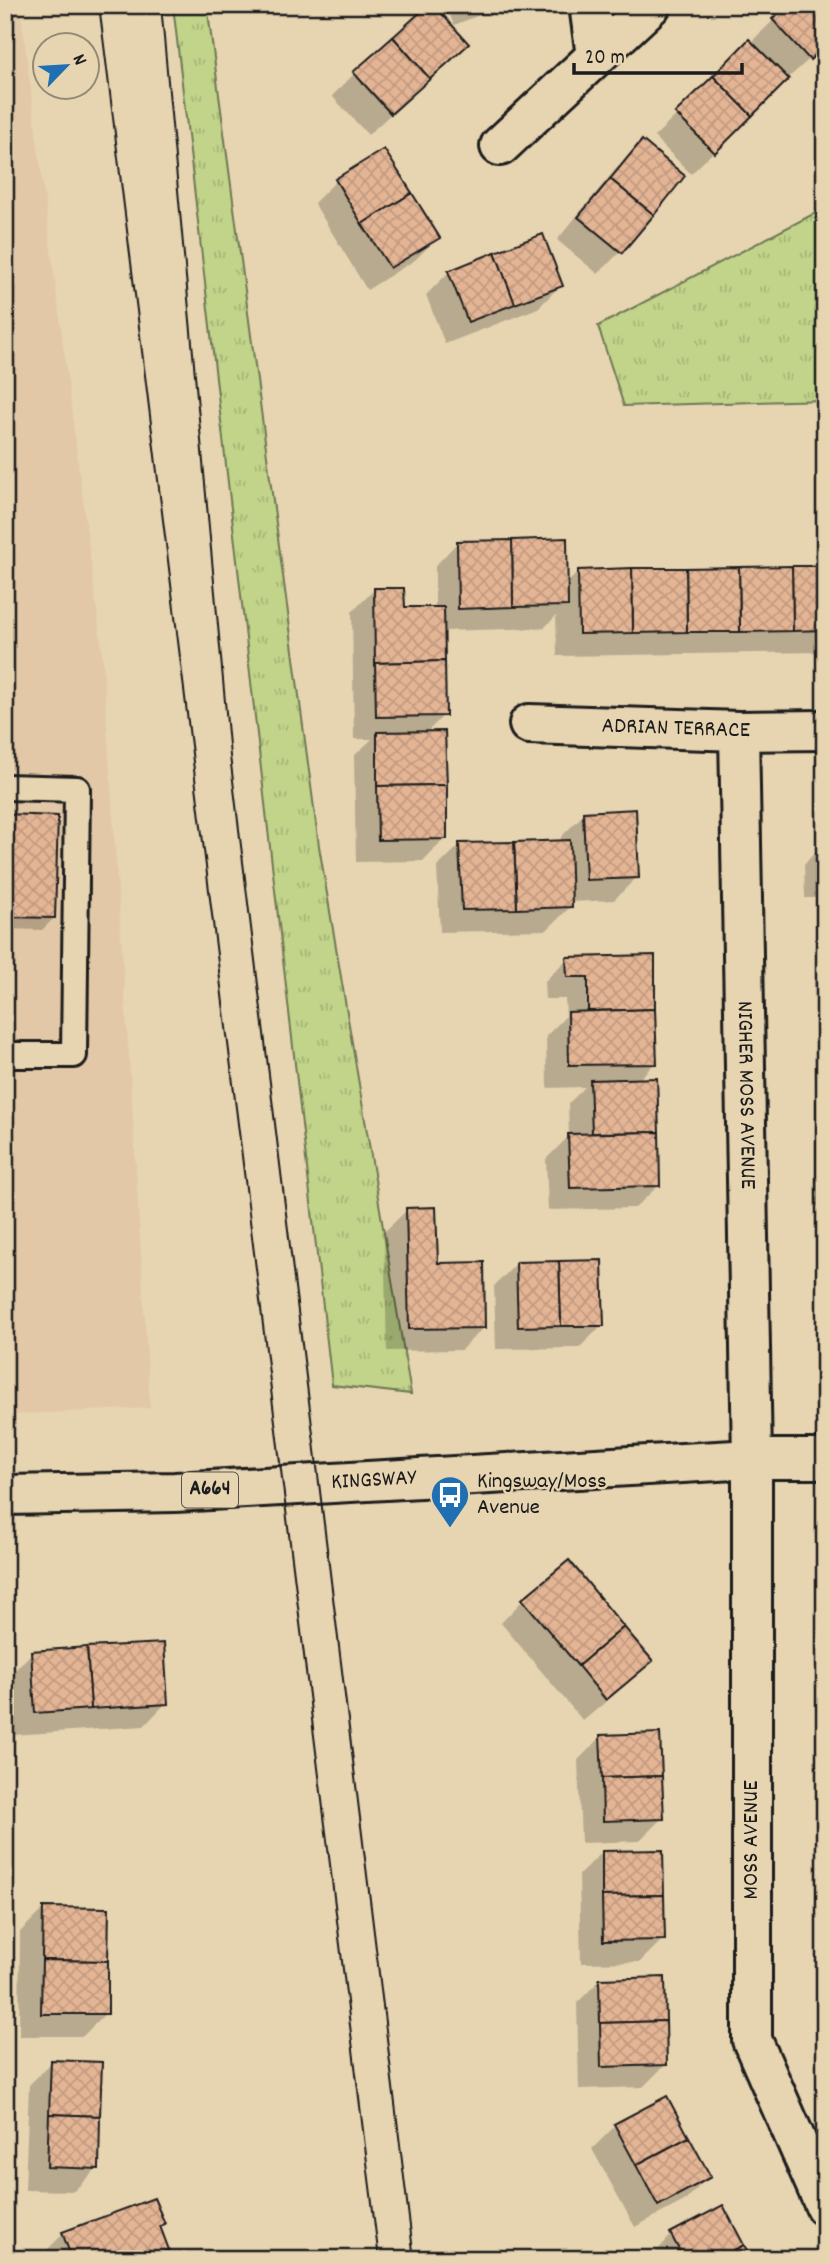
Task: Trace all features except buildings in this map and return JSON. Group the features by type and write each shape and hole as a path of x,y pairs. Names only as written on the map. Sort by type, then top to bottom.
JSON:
{"street":[{"path":"589,5 596,56"},
{"path":"500,146 651,5"},
{"name":"ADRIAN TERRACE","path":"528,724 739,731 825,730"},
{"name":"NIGHER MOSS AVENUE","path":"739,731 752,1460"},
{"name":"KINGSWAY","path":"5,1495 175,1492 752,1460 825,1459"},
{"name":"MOSS AVENUE","path":"752,1460 752,2040 825,2206"}],"lane":[{"path":"5,787 77,789 74,1055 5,1055"}],"shaded area":[{"path":"5,5 20,5 102,650 150,1408 5,1415"}],"green space":[{"path":"173,5 207,5 319,846 411,1394 332,1385"},
{"path":"825,208 825,400 624,406 598,326"}],"tram line":[{"path":"99,5 379,2259"},
{"path":"161,5 230,756 414,2259"}],"place":[{"name":"Kingsway/Moss Avenue","path":"450,1529"}]}
